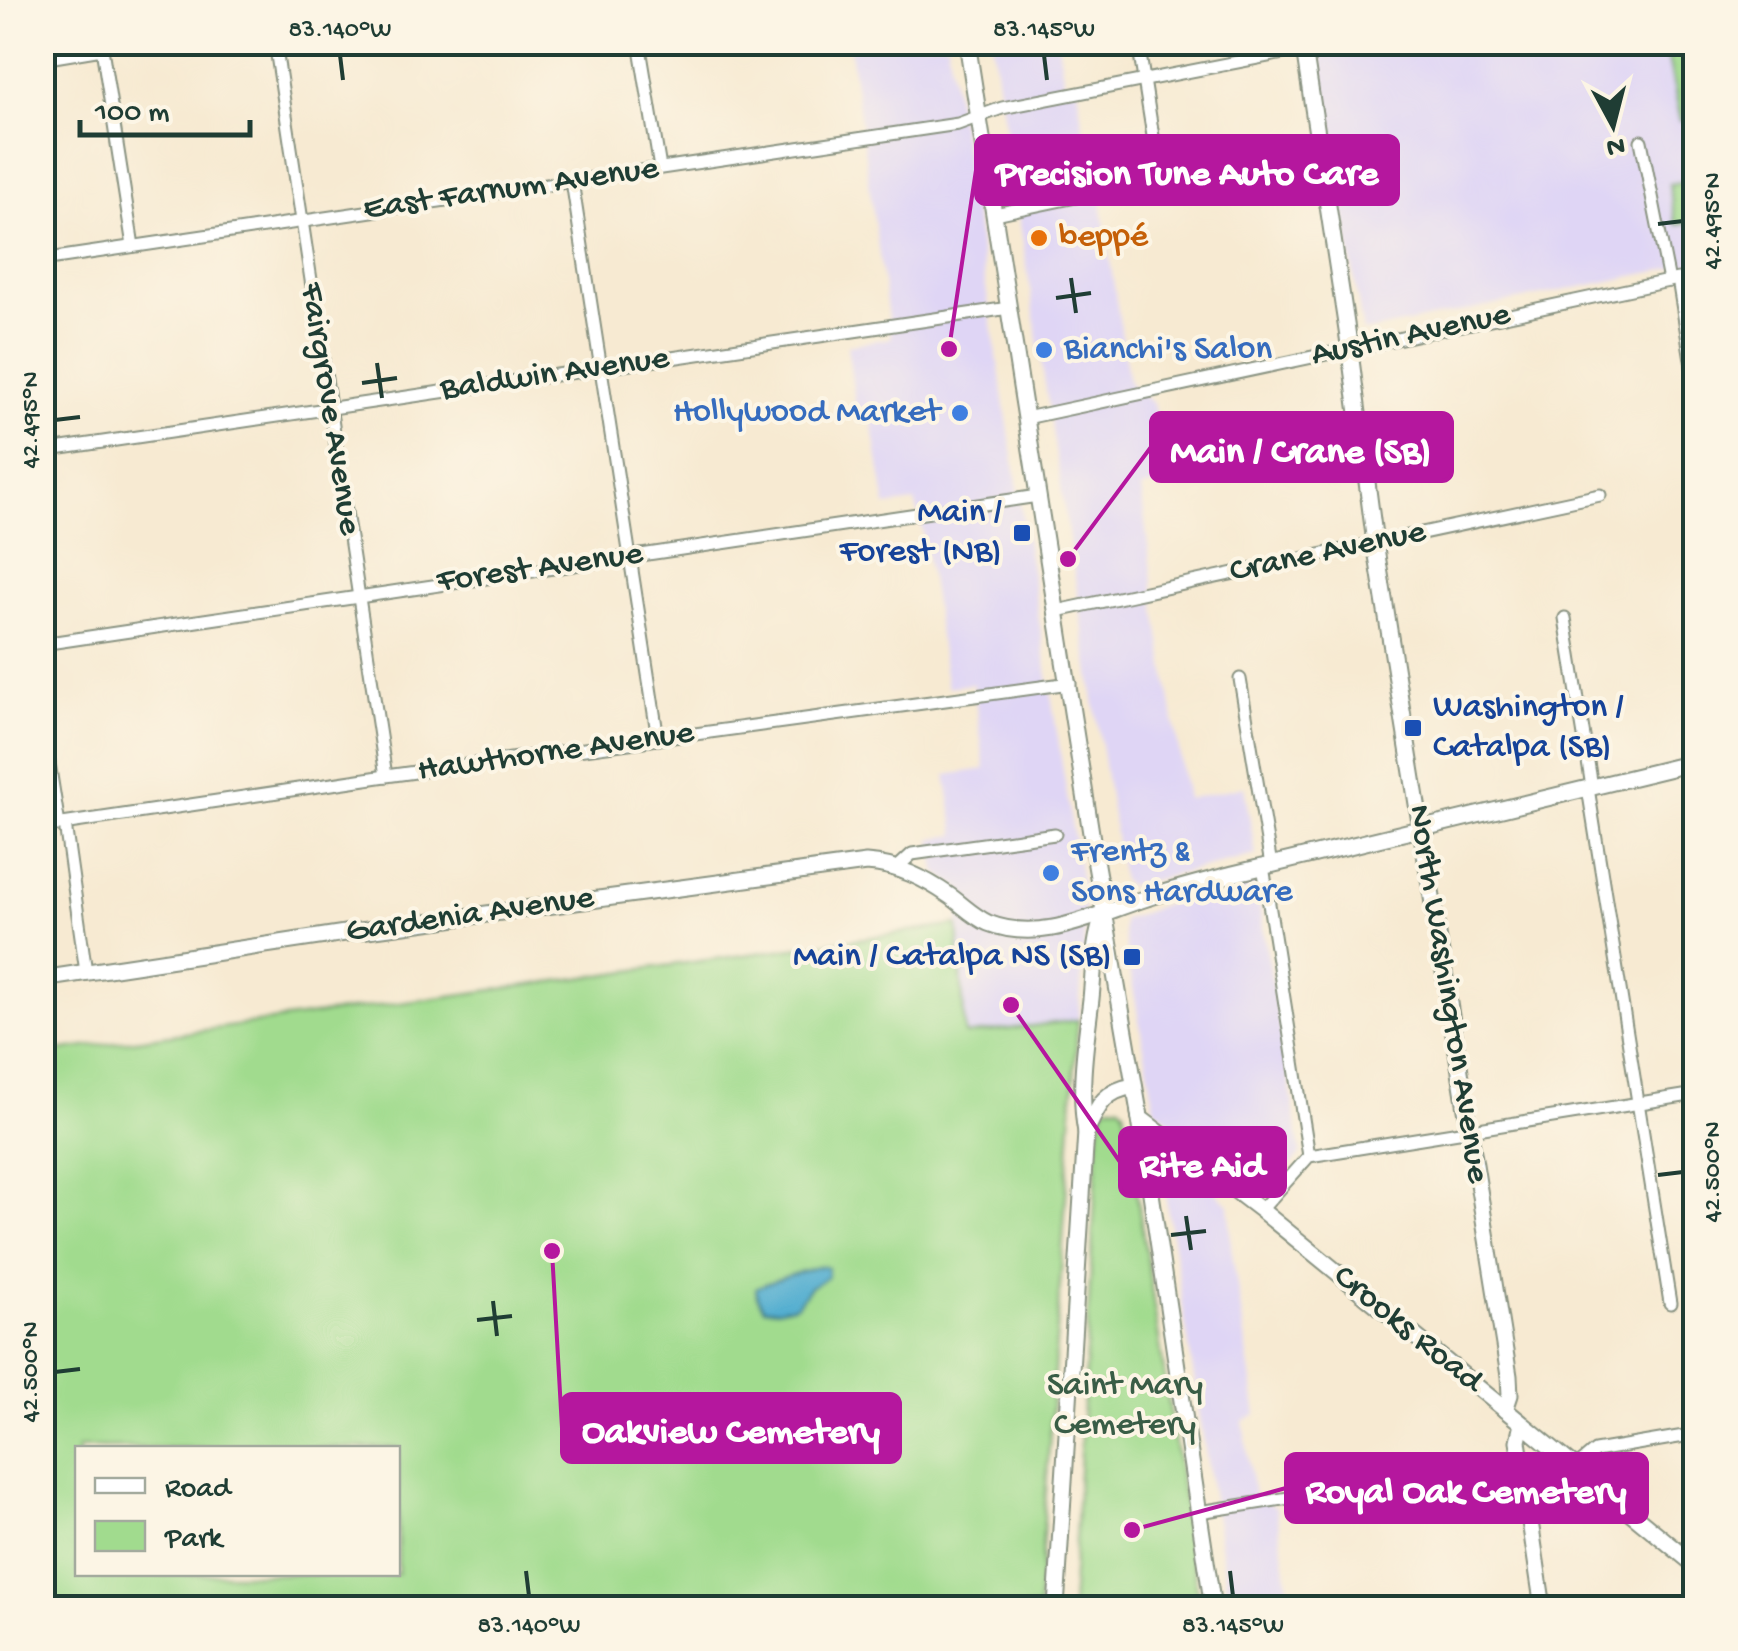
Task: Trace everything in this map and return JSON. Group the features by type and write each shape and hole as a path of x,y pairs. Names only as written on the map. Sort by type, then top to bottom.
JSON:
{"street":[{"name":"Fairgrove Avenue","path":"274,42 386,776"},
{"path":"639,42 660,168"},
{"path":"967,42 1104,914 1140,1118 1213,1608"},
{"path":"1138,42 1160,180"},
{"path":"42,58 101,46 133,246"},
{"name":"East Farnum Avenue","path":"42,260 958,124 1006,107 1304,46"},
{"name":"North Washington Avenue","path":"1304,46 1375,543 1509,1376 1506,1410"},
{"path":"1641,141 1695,384"},
{"path":"994,214 1319,146"},
{"path":"572,181 658,739"},
{"name":"Austin Avenue","path":"1026,418 1673,280"},
{"name":"Baldwin Avenue","path":"42,451 1008,308"},
{"name":"Crane Avenue","path":"1057,611 1600,494"},
{"name":"Forest Avenue","path":"42,644 1038,496"},
{"path":"1564,618 1670,1303"},
{"path":"1240,679 1309,1156"},
{"name":"Hawthorne Avenue","path":"42,827 1070,683"},
{"path":"42,718 86,972"},
{"name":"Gardenia Avenue","path":"42,979 866,862 898,868 952,898 976,918 1004,929 1069,925 1210,880 1696,762"},
{"name":"Gardenia Avenue","path":"898,868 912,854 1054,834"},
{"path":"1056,1608 1086,1132 1082,1116 1086,1050 1095,940 1104,914"},
{"path":"1086,1132 1101,1099 1113,1090 1134,1086"},
{"path":"1261,1210 1309,1156 1696,1094"},
{"name":"Crooks Road","path":"1140,1118 1261,1210 1696,1566"},
{"path":"1522,1424 1518,1441 1543,1608"},
{"path":"1575,1468 1600,1449 1696,1434"},
{"path":"1199,1512 1521,1462"}],"shaded area":[{"path":"849,43 947,43 1084,902 1078,1020 964,1035 958,925 964,891 936,872 932,839 956,835 946,775 985,769 973,684 947,687 915,502 886,506 872,422 858,423 847,345 891,338"},
{"path":"992,43 1058,43 1065,89 1077,88 1088,159 1097,159 1129,383 1153,404 1156,417 1166,483 1141,488 1155,605 1187,799 1244,786 1256,855 1128,886 1122,880"},
{"path":"1317,43 1695,43 1695,284 1692,264 1363,332"},
{"path":"1255,880 1301,1153 1269,1192 1258,1193 1155,1108 1123,932 1123,920 1194,895"},
{"path":"1168,1151 1229,1204 1231,1246 1257,1415 1243,1421 1254,1496 1276,1507 1292,1608 1230,1608 1160,1161"}],"green space":[{"path":"1665,43 1695,43 1695,118 1681,121"},
{"path":"1688,181 1695,221 1676,224 1669,184"},
{"path":"958,925 965,1035 1078,1020 1038,1608 43,1608 42,1053"},
{"name":"Saint Mary Cemetery","path":"1112,1104 1124,1110 1200,1608 1071,1608 1099,1130 1105,1106"}],"water":[{"path":"823,1266 828,1268 827,1278 810,1287 797,1305 777,1310 764,1308 757,1297 756,1288 760,1286"}],"place":[{"name":"beppé","path":"1039,238"},
{"name":"Precision Tune Auto Care","path":"949,349"},
{"name":"Bianchi's Salon","path":"1044,350"},
{"name":"Hollywood Market","path":"960,413"},
{"name":"Main / Forest (NB)","path":"1022,533"},
{"name":"Main / Crane (SB)","path":"1068,559"},
{"name":"Washington / Catalpa (SB)","path":"1413,728"},
{"name":"Frentz & Sons Hardware","path":"1051,873"},
{"name":"Main / Catalpa NS (SB)","path":"1132,957"},
{"name":"Rite Aid","path":"1011,1005"},
{"name":"Oakview Cemetery","path":"552,1251"},
{"name":"Royal Oak Cemetery","path":"1132,1530"}]}
